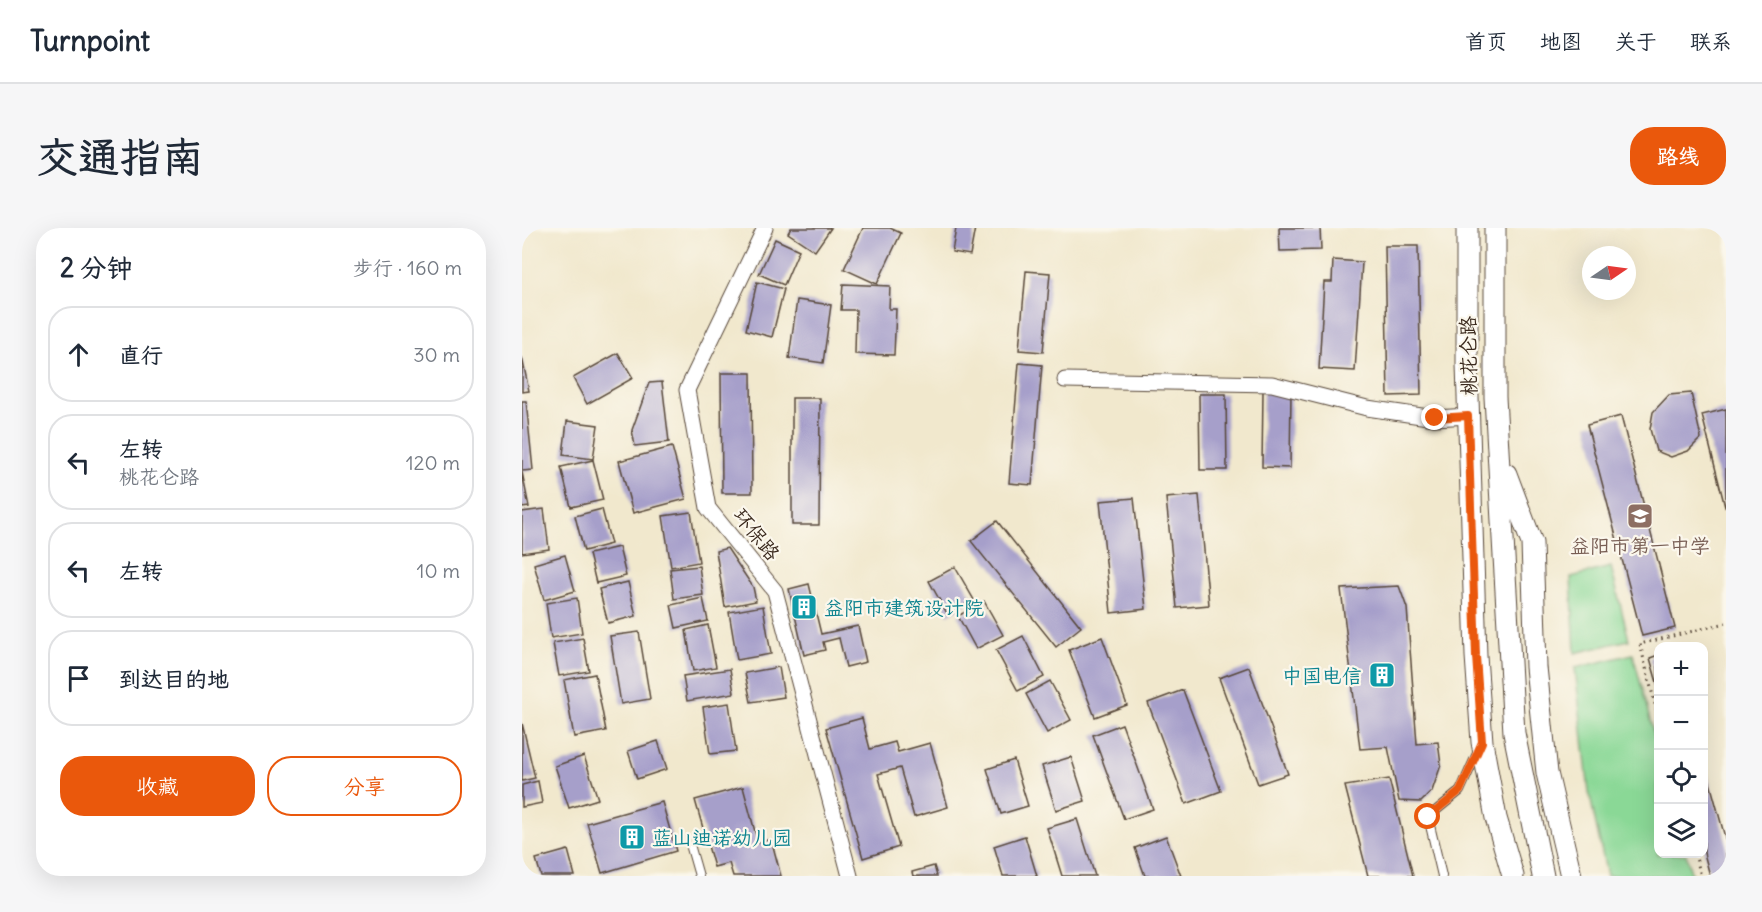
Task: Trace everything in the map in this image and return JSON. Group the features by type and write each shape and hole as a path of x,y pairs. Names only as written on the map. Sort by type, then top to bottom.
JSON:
{"main road":[{"name":"桃花仑路","path":"1467,228 1468,416 1476,656 1482,742 1496,818 1513,876"},
{"name":"桃花仑路","path":"1495,228 1495,397 1514,734 1543,876"},
{"path":"1498,453 1532,543 1536,667 1547,773 1571,876"},
{"path":"1504,846 1508,876"}],"street":[{"name":"环保路","path":"765,228 687,390 708,508 775,591 850,876"},
{"path":"1065,380 1272,384 1367,408 1435,418 1468,416"}],"lane":[{"path":"1442,876 1428,817 1460,791 1482,742"},
{"path":"692,848 699,876"}],"path":[{"path":"1654,697 1640,644 1726,623"},
{"path":"1696,858 1701,876"}],"green space":[{"path":"1611,567 1629,640 1575,653 1571,577"},
{"path":"1633,654 1654,735 1654,858 1687,858 1692,876 1607,876 1589,792 1575,668"}],"building":[{"path":"791,228 831,228 815,251 788,233"},
{"path":"863,228 890,228 901,233 877,284 844,269"},
{"path":"956,228 975,228 970,255 952,252"},
{"path":"1279,228 1320,228 1321,250 1280,251"},
{"path":"775,239 799,250 784,285 759,274"},
{"path":"1385,246 1418,246 1421,395 1388,396"},
{"path":"1333,260 1362,262 1355,371 1319,369 1324,282 1332,282"},
{"path":"1026,271 1050,273 1043,352 1019,350"},
{"path":"757,282 784,289 772,337 746,330"},
{"path":"843,284 890,286 889,309 896,309 894,355 855,354 856,310 841,310"},
{"path":"797,300 831,305 823,363 789,358"},
{"path":"618,353 633,378 587,404 573,378"},
{"path":"522,357 529,391 522,392"},
{"path":"1019,363 1042,365 1032,485 1009,483"},
{"path":"721,373 751,373 752,493 722,493"},
{"path":"662,382 669,442 635,446 632,430 649,383"},
{"path":"1263,391 1291,391 1290,468 1262,467"},
{"path":"1691,393 1701,438 1688,451 1671,457 1656,451 1650,429 1653,412 1669,395"},
{"path":"1199,394 1226,394 1227,470 1200,470"},
{"path":"792,398 820,398 819,525 792,525"},
{"path":"522,401 526,401 533,470 522,471"},
{"path":"1726,409 1726,506 1725,507 1702,415"},
{"path":"1621,416 1675,628 1642,636 1587,425"},
{"path":"567,421 598,425 593,459 563,455"},
{"path":"672,447 686,499 633,513 619,461"},
{"path":"593,460 603,500 571,507 561,467"},
{"path":"522,472 529,507 522,508"},
{"path":"1199,495 1209,605 1177,608 1166,498"},
{"path":"1134,498 1146,609 1111,613 1100,501"},
{"path":"544,509 549,549 522,553 522,512"},
{"path":"602,509 611,544 584,551 575,516"},
{"path":"691,512 699,562 671,567 663,516"},
{"path":"997,521 1081,627 1056,647 971,541"},
{"path":"619,547 626,576 596,583 589,554"},
{"path":"727,548 753,587 756,601 725,607 716,551"},
{"path":"565,555 575,591 544,600 534,564"},
{"path":"699,566 703,595 674,599 670,569"},
{"path":"955,567 974,600 948,615 929,581"},
{"path":"628,582 636,616 608,623 599,589"},
{"name":"益阳市建筑设计院","path":"809,584 821,634 858,626 866,662 846,667 839,638 823,642 825,650 804,655 789,589"},
{"name":"中国电信","path":"1399,586 1407,608 1417,744 1438,742 1441,765 1432,791 1421,802 1399,801 1388,747 1360,749 1341,589"},
{"path":"577,598 582,633 551,638 546,603"},
{"path":"703,598 708,621 676,628 671,605"},
{"path":"984,601 1003,635 976,649 958,616"},
{"path":"763,606 771,654 737,660 729,612"},
{"path":"708,625 716,667 693,671 686,630"},
{"path":"639,632 650,699 621,704 610,636"},
{"path":"1023,636 1044,677 1018,691 996,650"},
{"path":"1102,637 1127,705 1095,717 1069,650"},
{"path":"583,638 589,671 559,676 553,643"},
{"path":"1654,656 1654,672 1650,658"},
{"path":"779,667 784,697 751,702 745,673"},
{"path":"1249,667 1288,774 1258,784 1219,678"},
{"path":"730,669 734,693 687,701 683,676"},
{"path":"595,674 606,731 574,737 564,680"},
{"path":"1050,681 1071,720 1047,733 1026,694"},
{"path":"1183,690 1221,791 1186,804 1148,703"},
{"path":"729,703 736,751 710,754 703,707"},
{"path":"862,718 870,749 895,742 898,752 930,743 948,807 914,817 900,768 878,774 899,847 863,858 826,728"},
{"path":"522,723 535,778 522,781"},
{"path":"1122,724 1153,809 1124,819 1093,735"},
{"path":"658,741 667,769 637,779 628,751"},
{"path":"584,756 598,799 569,808 555,766"},
{"path":"1071,757 1085,801 1056,810 1042,766"},
{"path":"1014,760 1028,806 1001,814 987,769"},
{"path":"1708,776 1726,841 1726,876 1710,876 1705,858 1708,858"},
{"path":"1389,779 1413,876 1368,876 1345,786"},
{"path":"538,781 542,803 522,807 522,785"},
{"path":"743,787 758,843 771,839 781,876 733,876 729,863 714,867 695,800"},
{"name":"蓝山迪诺幼儿园","path":"662,802 676,851 602,873 587,823"},
{"path":"1077,819 1095,876 1062,876 1047,828"},
{"path":"1025,836 1037,876 1003,876 994,846"},
{"path":"1166,836 1181,876 1145,876 1135,848"},
{"path":"568,850 575,876 541,876 536,859"},
{"path":"934,866 937,876 913,876 912,872"}],"place":[{"name":"益阳市第一中学","path":"1640,516"},
{"name":"益阳市建筑设计院","path":"804,607"},
{"name":"中国电信","path":"1382,675"},
{"name":"蓝山迪诺幼儿园","path":"632,837"}],"route":[{"path":"1428,817 1460,791 1482,742 1476,656 1468,416 1435,418"}]}
